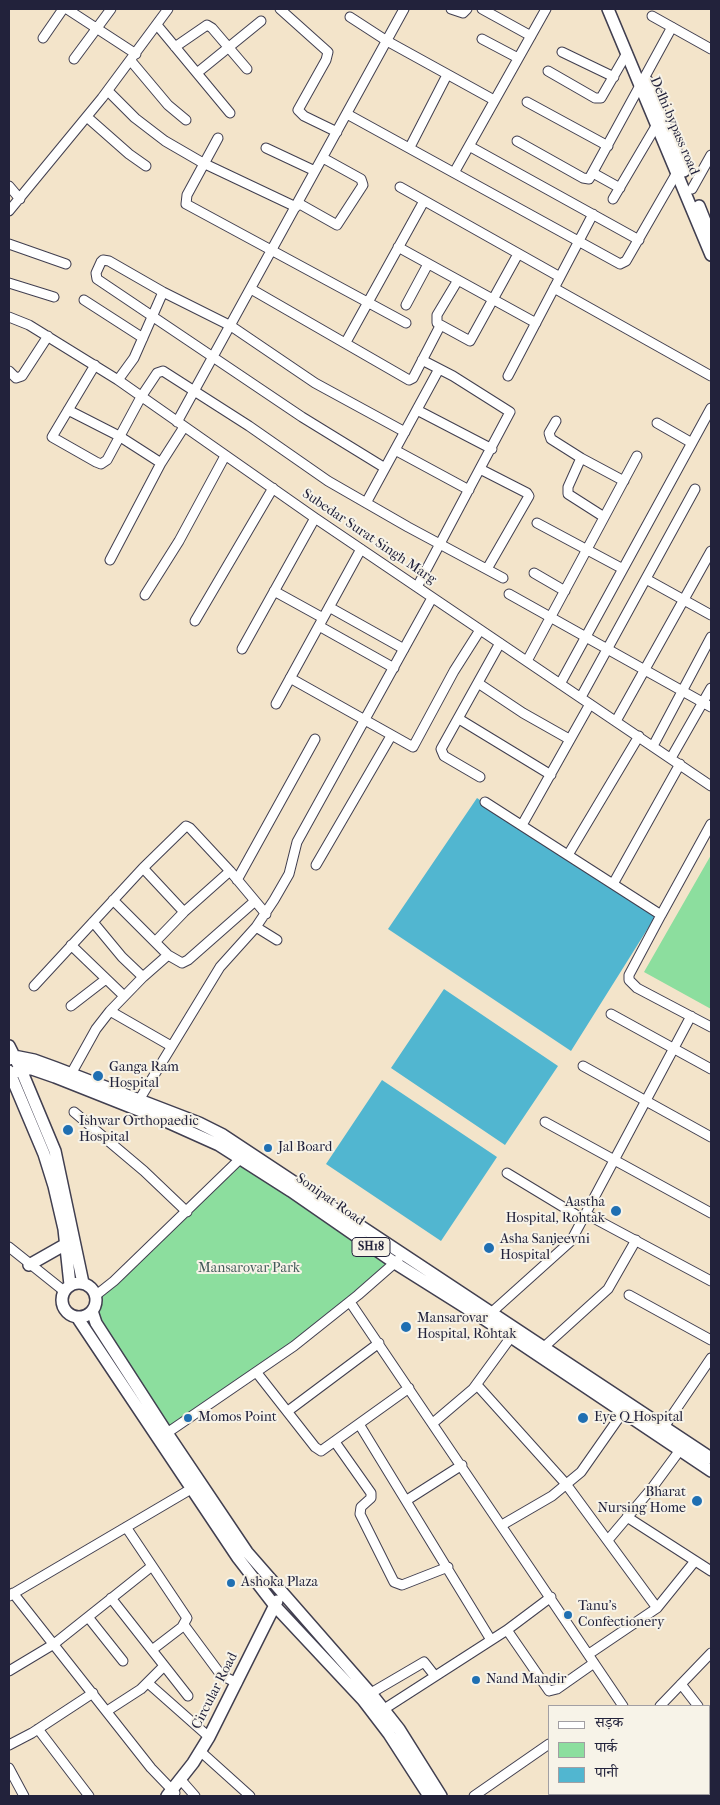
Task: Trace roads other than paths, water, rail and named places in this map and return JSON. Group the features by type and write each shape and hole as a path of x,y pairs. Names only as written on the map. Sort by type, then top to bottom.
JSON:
{"main road":[{"name":"Delhi bypass road","path":"608,9 627,53 643,82"},
{"name":"Delhi bypass road","path":"616,9 660,126 693,197 711,255"},
{"name":"Delhi bypass road","path":"703,226 711,236"},
{"name":"Sonipat Road","path":"10,1054 34,1060 71,1074 137,1104 294,1187 403,1254 711,1458"},
{"name":"SH18","path":"10,1054 12,1073"},
{"name":"Sonipat Road","path":"12,1073 32,1069 223,1135 395,1264 511,1338 711,1471"},
{"path":"12,1073 44,1154 54,1186 66,1244 67,1288 63,1306 66,1311 77,1317 238,1558 278,1609 379,1712 410,1757 441,1796"},
{"path":"12,1073 55,1151 83,1283"},
{"path":"29,1265 66,1244"},
{"path":"67,1288 83,1283 90,1287 95,1296 96,1303 92,1311 77,1317"},
{"path":"92,1311 96,1323 167,1433 248,1552 371,1693 379,1712"},
{"name":"Circular Road","path":"172,1794 183,1782 202,1752 270,1629 278,1609 281,1592"},
{"name":"Circular Road","path":"202,1752 236,1683 278,1609 289,1601"},
{"path":"410,1757 429,1796"}],"street":[{"path":"74,59 110,9"},
{"path":"9,211 108,91 168,9"},
{"path":"280,9 328,52 326,60 298,110 304,116 337,132"},
{"path":"110,560 162,463 195,390 324,158 404,9"},
{"path":"451,9 463,13 467,9"},
{"path":"482,9 531,36"},
{"path":"455,172 546,9"},
{"path":"44,38 61,10 97,29 133,58 168,105 186,120"},
{"path":"652,16 710,49"},
{"path":"350,17 387,41 494,100"},
{"path":"197,73 261,21"},
{"path":"157,25 230,113"},
{"path":"175,47 207,25 247,69"},
{"path":"517,141 583,178 590,179 672,27"},
{"path":"482,39 518,58"},
{"path":"562,52 614,77"},
{"path":"548,71 598,99 601,98 627,53"},
{"path":"410,147 448,75"},
{"path":"108,91 135,118 165,141 204,163 338,225 363,185 361,179 324,158"},
{"path":"527,102 608,146"},
{"path":"347,114 620,264 626,261 679,169"},
{"path":"87,117 129,154 146,166"},
{"path":"613,199 660,126"},
{"path":"218,138 187,195 186,204 406,323"},
{"path":"469,146 639,240"},
{"path":"266,148 315,172"},
{"path":"693,197 711,155"},
{"path":"593,173 620,188"},
{"path":"9,186 20,199"},
{"path":"400,187 560,278"},
{"path":"346,342 424,201"},
{"path":"508,376 593,214"},
{"path":"9,244 66,264"},
{"path":"398,247 536,323"},
{"path":"458,280 437,315 437,323 470,341 518,254"},
{"path":"385,468 302,417 97,279 96,273 103,260 231,326 315,383 405,432"},
{"path":"406,305 428,264"},
{"path":"9,283 54,297"},
{"path":"554,288 711,376"},
{"path":"251,289 409,380 413,378 440,326"},
{"path":"118,380 134,358 163,292"},
{"path":"84,300 143,338"},
{"name":"Subedar Surat Singh Marg","path":"9,317 29,325 118,380 180,425 432,598 711,783"},
{"path":"9,371 16,378 22,376 48,336"},
{"path":"417,587 510,412 422,360"},
{"path":"95,365 52,437 96,462 101,464 107,460 141,397 161,371 195,390 328,481 503,578"},
{"path":"366,503 439,369"},
{"path":"560,684 711,408"},
{"path":"68,410 119,436 162,463"},
{"path":"417,410 492,449"},
{"path":"556,421 549,433 551,439 581,458 624,481"},
{"path":"657,423 692,443"},
{"path":"395,450 469,490"},
{"path":"145,595 179,541 225,456"},
{"path":"527,661 637,456"},
{"path":"581,458 568,487 568,494 604,518"},
{"path":"480,469 527,493 529,496 487,569"},
{"path":"195,621 273,488"},
{"path":"581,697 695,489"},
{"path":"242,649 316,518"},
{"path":"537,523 623,569"},
{"path":"276,704 361,549"},
{"path":"616,721 711,550"},
{"path":"534,573 565,591"},
{"path":"646,579 711,615"},
{"path":"274,591 394,668"},
{"path":"509,594 707,704"},
{"path":"137,1104 220,967 266,914 289,874 297,842 432,598"},
{"path":"329,607 404,649"},
{"path":"290,678 411,747 416,745 454,671 480,630"},
{"path":"653,746 711,637"},
{"path":"480,777 442,753 441,749 500,643"},
{"path":"478,683 523,714 569,739"},
{"path":"671,758 707,704 711,688"},
{"path":"522,825 590,704"},
{"path":"459,719 551,775"},
{"path":"316,865 392,736"},
{"path":"568,855 639,736"},
{"path":"237,880 315,739"},
{"path":"613,884 680,764"},
{"path":"486,802 661,915"},
{"path":"711,824 629,974 629,980 637,988 711,1027"},
{"path":"34,986 143,868 186,826 230,871 266,914"},
{"path":"143,868 184,912"},
{"path":"155,942 184,912 230,871"},
{"path":"113,900 168,955 182,963 188,960 255,901"},
{"path":"93,922 122,957 142,977"},
{"path":"256,927 277,940"},
{"path":"71,945 124,996"},
{"path":"71,1074 96,1029 110,1011 142,977 168,955"},
{"path":"72,1006 106,978"},
{"path":"110,1011 171,1046"},
{"path":"612,1014 711,1069"},
{"path":"492,1312 571,1241 691,1016"},
{"path":"583,1066 711,1137"},
{"path":"74,1112 144,1171 186,1212"},
{"path":"545,1122 711,1213"},
{"path":"95,1296 114,1281 241,1158"},
{"path":"507,1173 585,1216 636,1240 711,1281"},
{"path":"544,1347 608,1289 636,1240"},
{"path":"9,1247 29,1265 67,1288"},
{"path":"167,1433 257,1373 350,1302 395,1264 403,1254"},
{"path":"629,1295 711,1340"},
{"path":"350,1302 551,1597 621,1705"},
{"path":"433,1423 477,1384 511,1338"},
{"path":"288,1411 378,1343"},
{"path":"664,1427 711,1358"},
{"path":"257,1373 318,1449 324,1450 409,1388"},
{"path":"477,1384 508,1422 566,1484 657,1608"},
{"path":"502,1525 552,1496 581,1472 623,1412"},
{"path":"360,1424 492,1640"},
{"path":"335,1442 371,1493 370,1498 361,1506 360,1514 383,1564 394,1582 402,1585 448,1567"},
{"path":"608,1540 680,1450"},
{"path":"407,1500 462,1465"},
{"path":"172,1794 54,1644 11,1594 191,1489"},
{"path":"627,1517 711,1571"},
{"path":"126,1527 187,1618 184,1625 152,1650"},
{"path":"588,1654 657,1608 695,1561"},
{"path":"9,1671 54,1644 152,1566"},
{"path":"379,1712 507,1630 551,1597"},
{"path":"111,1598 188,1696"},
{"path":"88,1617 123,1661"},
{"path":"184,1625 221,1675 236,1683"},
{"path":"507,1630 549,1691 557,1689 594,1663"},
{"path":"661,1705 711,1652"},
{"path":"371,1693 424,1662 435,1676"},
{"path":"107,1711 148,1683 164,1667"},
{"path":"148,1683 208,1737"},
{"path":"681,1684 697,1705"},
{"path":"9,1745 38,1730 93,1693"},
{"path":"38,1730 89,1796"},
{"path":"474,1796 548,1745"},
{"path":"202,1752 250,1796"},
{"path":"9,1768 24,1796"},
{"path":"183,1782 195,1796"}],"water":[{"path":"477,798 655,917 571,1051 388,929"},
{"path":"444,989 558,1066 505,1145 391,1068"},
{"path":"382,1080 497,1157 441,1241 326,1164"}],"place":[{"name":"Ganga Ram Hospital","path":"98,1076"},
{"name":"Ishwar Orthopaedic Hospital","path":"68,1130"},
{"name":"Jal Board","path":"268,1148"},
{"name":"Aastha Hospital, Rohtak","path":"616,1211"},
{"name":"Asha Sanjeevni Hospital","path":"489,1248"},
{"name":"Mansarovar Hospital, Rohtak","path":"406,1327"},
{"name":"Momos Point","path":"188,1418"},
{"name":"Eye Q Hospital","path":"583,1418"},
{"name":"Bharat Nursing Home","path":"697,1501"},
{"name":"Ashoka Plaza","path":"231,1583"},
{"name":"Tanu's Confectionery","path":"568,1615"},
{"name":"Nand Mandir","path":"476,1680"}],"park label":[{"name":"Mansarovar Park","path":"249,1269"}]}
